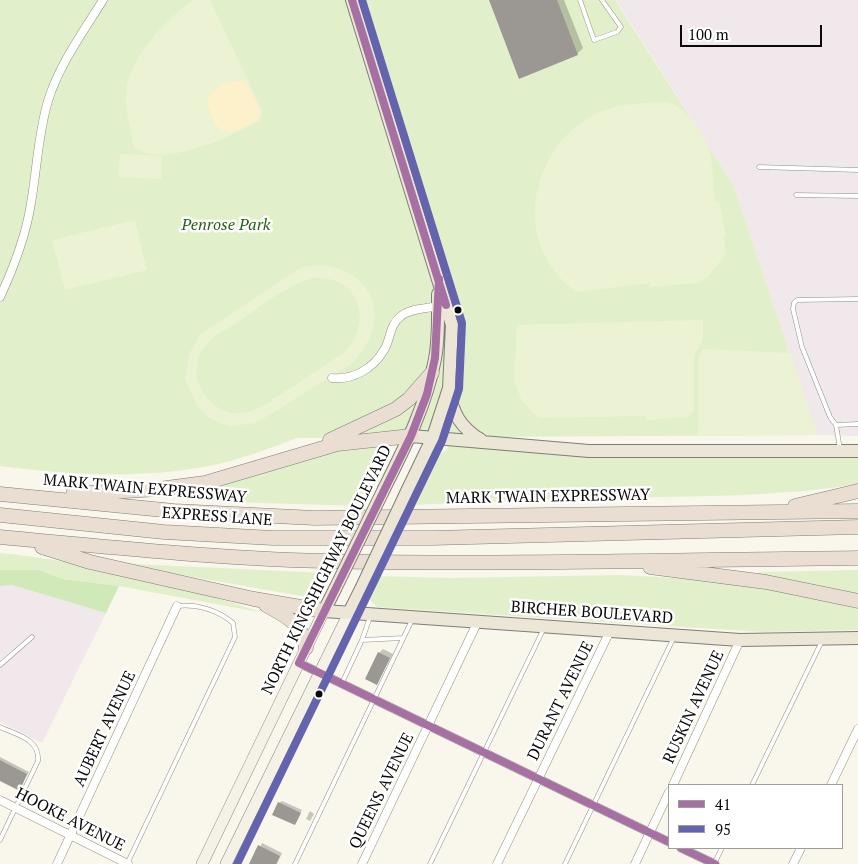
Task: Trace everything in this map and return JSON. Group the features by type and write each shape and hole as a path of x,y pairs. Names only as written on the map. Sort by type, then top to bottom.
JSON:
{"highway":[{"path":"31,497 159,489 205,483 254,470 308,450 396,409 409,399 432,373"},
{"path":"308,450 354,440 411,436"},
{"path":"768,512 858,491"},
{"name":"MARK TWAIN EXPRESSWAY","path":"0,494 174,511 306,518 858,511"},
{"name":"EXPRESS LANE","path":"0,515 228,536 290,538 432,538 858,527"},
{"path":"0,537 200,555 283,559 432,562 858,558"},
{"path":"15,538 90,562 254,599 324,611"},
{"path":"615,561 766,582 858,601"},
{"path":"254,599 295,623 303,635 306,648"}],"main road":[{"name":"NORTH KINGSHIGHWAY BOULEVARD","path":"226,864 433,437 449,388 452,362 452,325 352,0"},
{"name":"NORTH KINGSHIGHWAY BOULEVARD","path":"202,864 411,436 427,394 435,358 438,278"},
{"path":"449,388 451,406 458,420 469,433 486,442"},
{"path":"411,436 589,451 858,451"},
{"name":"BIRCHER BOULEVARD","path":"324,611 740,640 858,638"}],"street":[{"path":"0,297 12,272 25,232 31,203 41,128 49,99 63,68 103,0"},
{"path":"332,378 354,376 367,370 385,350 393,325 400,316 411,310 438,306"},
{"name":"AUBERT AVENUE","path":"57,864 177,606"},
{"name":"QUEENS AVENUE","path":"362,864 430,726 478,621"},
{"name":"DURANT AVENUE","path":"497,864 610,631"},
{"name":"RUSKIN AVENUE","path":"672,784 740,640"},
{"path":"299,663 668,842"},
{"path":"831,784 858,729"},
{"path":"635,864 668,794"},
{"name":"HOOKE AVENUE","path":"0,800 127,864"},
{"path":"684,849 714,864"},
{"path":"793,864 800,849"}],"lane":[{"path":"580,0 594,40 616,32 621,27 602,0"},
{"path":"759,167 858,170"},
{"path":"796,195 858,196"},
{"path":"841,451 836,425 830,417 802,347 794,304 797,300 858,299"},
{"path":"836,425 858,424"},
{"path":"127,864 235,637 233,623 222,614 190,604 177,606"},
{"path":"342,683 362,640 371,614"},
{"path":"295,864 413,618"},
{"path":"430,864 545,626"},
{"path":"565,864 675,635"},
{"path":"0,665 32,637"},
{"path":"362,640 404,638"},
{"path":"752,784 822,640"},
{"path":"0,727 34,744 39,750 38,761 0,840"},
{"path":"714,864 722,849"}],"shaded area":[{"path":"616,0 858,0 858,436 817,435 733,184"},
{"path":"12,585 106,613 42,743 0,722 0,586"}],"green space":[{"name":"Penrose Park","path":"0,0 615,0 733,184 817,435 297,438 220,464 157,473 104,474 52,472 0,466"},
{"path":"194,0 210,0 263,112 259,121 215,142 178,153 161,155 146,153 134,147 126,106 128,80 141,53 150,41 183,8","holes":["241,80 249,86 261,113 257,120 232,132 220,130 210,116 207,98 218,87 230,82"]},
{"path":"667,102 685,113 701,133 708,146 715,201 719,201 726,236 724,237 725,255 708,277 698,283 650,287 649,283 576,292 554,270 543,250 536,229 535,207 539,185 547,164 558,145 574,129 592,116 619,106"},
{"path":"120,154 162,156 161,179 118,177"},
{"path":"135,220 147,270 65,290 52,240"},
{"path":"322,265 341,270 356,278 367,289 373,303 374,318 371,333 364,349 351,364 256,423 231,426 219,423 206,415 197,405 185,379 189,354 200,335 295,271 307,266","holes":["313,278 329,279 341,284 351,292 357,302 360,314 359,327 354,340 345,352 253,411 234,413 222,409 211,402 203,393 198,381 197,369 199,356 207,344 216,336 292,286"]},
{"path":"703,320 703,340 694,355 694,411 687,417 646,420 645,416 538,418 521,399 514,380 517,325"},
{"path":"703,349 790,353 817,435 698,436 699,355"},
{"path":"448,444 553,455 858,457 858,484 798,491 737,495 410,505 434,457 447,450"},
{"path":"376,445 384,451 380,454 384,466 365,506 227,502 155,497 156,494 329,451"},
{"path":"0,553 67,562 134,576 264,613 119,586 63,579 39,570 0,570"},
{"path":"113,563 325,573 324,593 307,597"},
{"path":"0,570 39,570 63,579 119,586 106,613 12,585 0,586"},
{"path":"858,570 858,595 759,575 759,572"},
{"path":"622,575 711,580 762,587 858,608 858,630 761,632 377,607 367,597 376,576 449,578"}],"sand":[{"path":"241,80 249,86 261,112 258,120 238,130 226,132 216,126 213,121 207,98 222,85"}],"building":[{"path":"489,0 557,0 578,55 519,79"},
{"path":"378,652 390,658 377,685 365,679"},
{"path":"0,760 27,774 21,788 18,790 0,781"},
{"path":"278,802 301,813 295,825 272,815"},
{"path":"258,845 280,856 276,864 249,864"}],"transit line":[{"name":"41","path":"352,0 446,305"},
{"name":"95","path":"237,864 442,441 459,389 462,323 362,0"},
{"name":"41","path":"439,279 435,358 427,394 411,436 299,663 668,842"},
{"name":"41","path":"683,849 715,864"}]}
